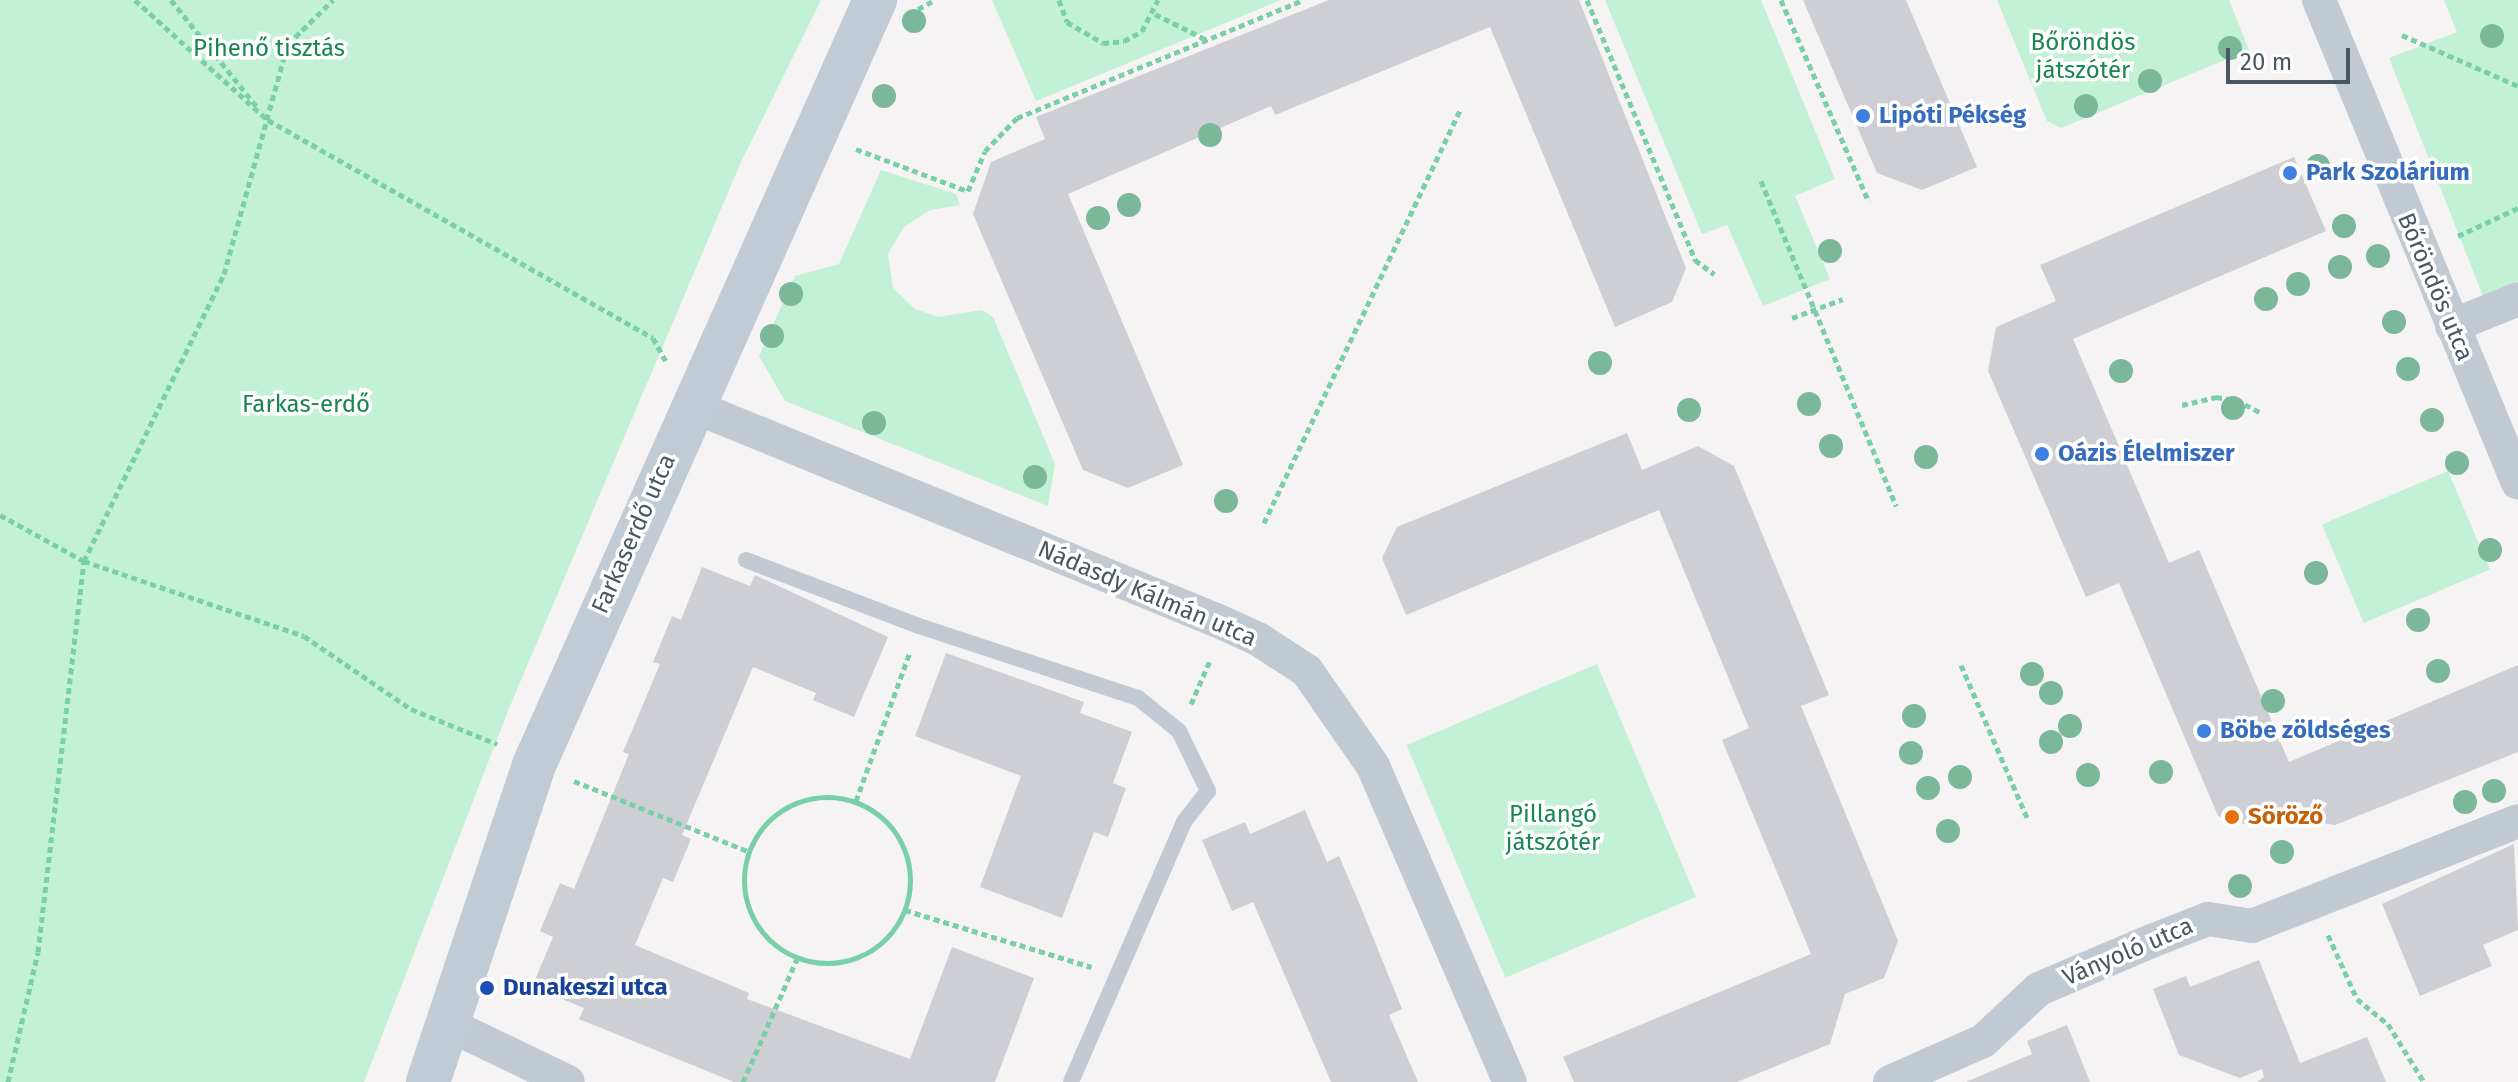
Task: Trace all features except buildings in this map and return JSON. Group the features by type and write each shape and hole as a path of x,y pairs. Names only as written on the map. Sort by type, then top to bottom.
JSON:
{"street":[{"name":"Farkaserdő utca","path":"428,1082 445,1023 534,765 690,405 875,0"},
{"name":"Bőröndös utca","path":"2319,0 2421,254 2518,483"},
{"path":"2452,326 2518,299"},
{"name":"Nádasdy Kálmán utca","path":"690,405 1216,620 1258,639 1307,671 1345,722 1379,781 1510,1082"},
{"name":"Ványoló utca","path":"1890,1082 1983,1041 2039,989 2149,942 2208,919 2252,926 2518,821"},
{"path":"445,1023 568,1082"}],"lane":[{"path":"746,560 919,626 1138,698 1179,731 1208,791 1184,822 1120,976 1071,1082"}],"path":[{"path":"135,0 268,120 653,338 690,405"},
{"path":"171,0 268,120"},
{"path":"8,1082 38,952 84,561 224,274 288,44 333,0"},
{"path":"1059,0 1067,22 1103,43 1124,41 1142,31 1155,14 1158,0"},
{"path":"815,135 968,191 985,151 1017,118 1303,0"},
{"path":"1587,0 1695,260 1714,274"},
{"path":"1781,0 1869,202"},
{"path":"1155,14 1207,40"},
{"path":"2402,35 2518,86"},
{"path":"1264,523 1461,108"},
{"path":"1761,181 1817,309 1896,506"},
{"path":"2421,254 2518,208"},
{"path":"1792,318 1843,299"},
{"path":"2182,405 2216,397 2236,400 2263,414"},
{"path":"0,515 84,561 304,636 411,709 483,736 534,765 747,851"},
{"path":"1179,731 1211,659 1216,620"},
{"path":"856,801 919,626"},
{"path":"1961,665 2028,820"},
{"path":"804,800 856,801 888,824 908,858 905,910 893,932 873,951 836,963 797,959 756,927 742,877 747,851 780,810 804,800"},
{"path":"2313,902 2357,999 2388,1024 2424,1082"},
{"path":"905,910 1120,976"},
{"path":"743,1082 797,959"}],"green space":[{"name":"Farkas-erdő","path":"0,0 821,0 741,162 510,706 364,1082 0,1082"},
{"path":"992,0 1281,0 1036,101"},
{"path":"1605,0 1761,0 1835,179 1795,196 1830,279 1763,306 1727,225 1702,234"},
{"name":"Bőröndös játszótér","path":"1997,0 2229,0 2249,50 2061,128 2047,121"},
{"path":"2444,0 2518,0 2518,281 2483,296 2389,58 2457,32"},
{"path":"881,170 956,194 960,205 930,210 904,227 888,254 893,288 915,309 938,317 982,310 993,317 1055,464 1048,506 785,401 759,356 795,276 839,264"},
{"path":"2448,471 2490,569 2364,623 2322,525"},
{"name":"Pillangó játszótér","path":"1597,664 1696,897 1505,978 1406,745"}],"place":[{"name":"Lipóti Pékség","path":"1863,116"},
{"name":"Park Szolárium","path":"2290,173"},
{"name":"Oázis Élelmiszer","path":"2042,454"},
{"name":"Böbe zöldséges","path":"2204,731"},
{"name":"Söröző","path":"2232,817"},
{"name":"Dunakeszi utca","path":"487,988"}],"park label":[{"name":"Pihenő tisztás","path":"269,49"}]}
